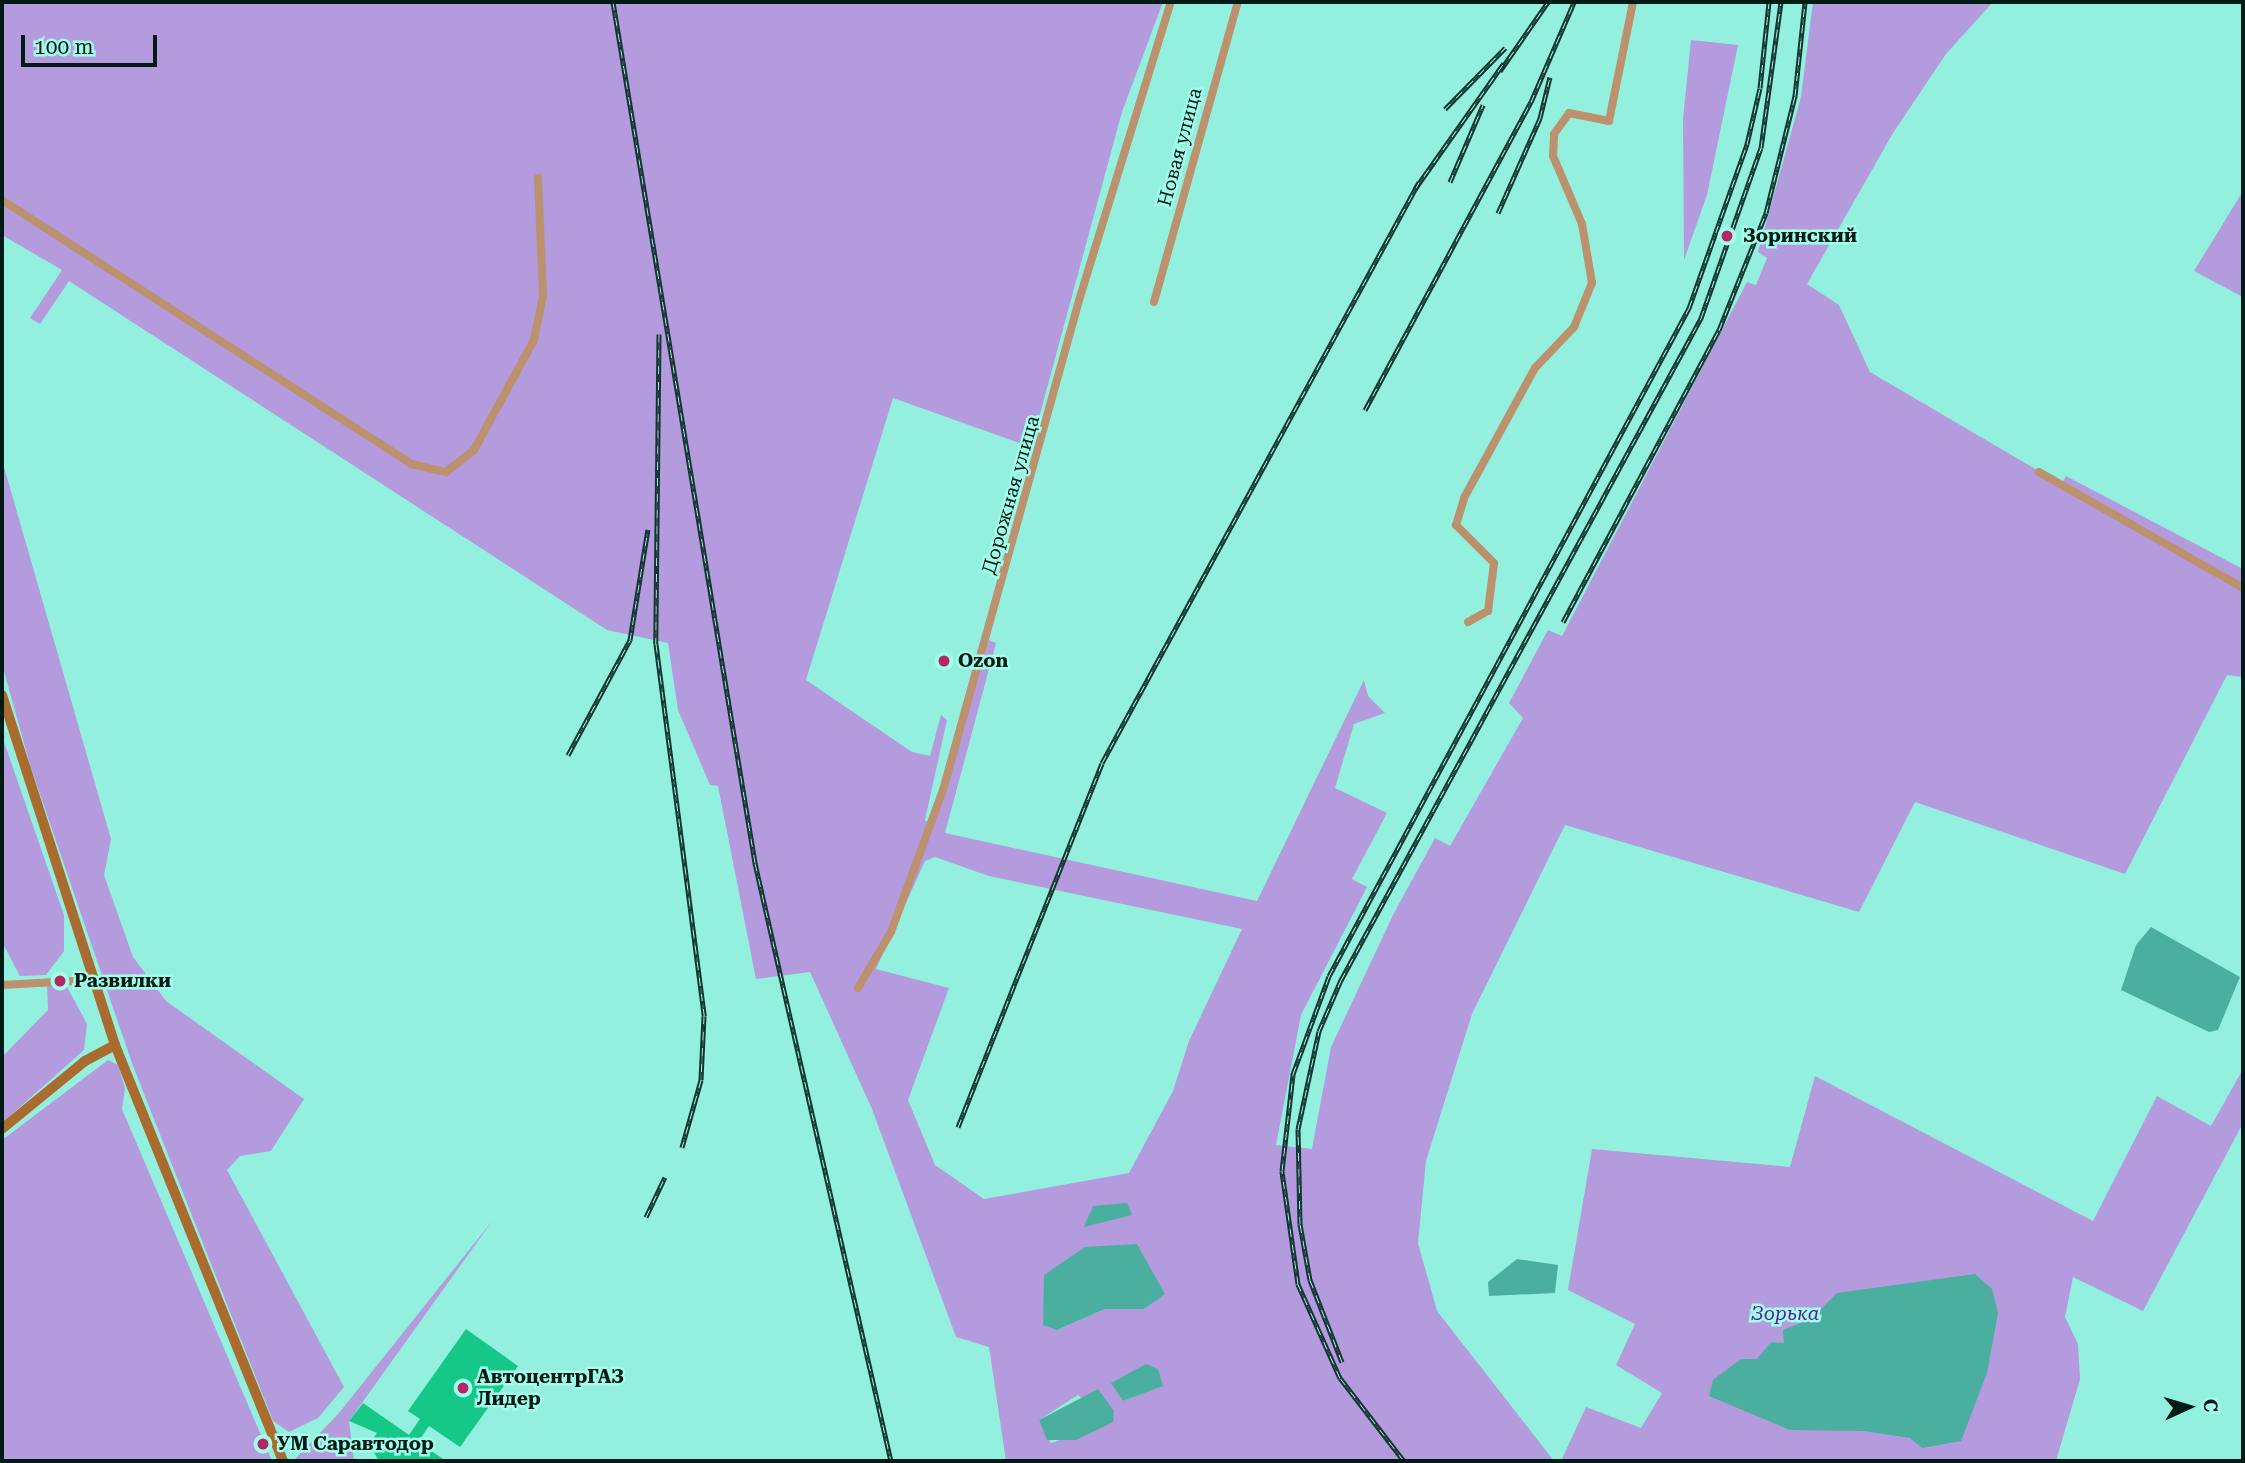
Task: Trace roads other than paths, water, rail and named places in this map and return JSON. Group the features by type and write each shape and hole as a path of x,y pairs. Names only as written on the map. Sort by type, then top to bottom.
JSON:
{"main road":[{"path":"2,695 115,1045 283,1461"},
{"path":"2,1129 85,1060 115,1045"}],"street":[{"name":"Дорожная улица","path":"858,988 891,932 943,790 1080,297 1171,2"},
{"name":"Новая улица","path":"1154,302 1238,2"},
{"path":"1468,622 1488,611 1494,562 1455,525 1464,498 1535,368 1574,327 1592,283 1582,224 1553,156 1554,134 1569,113 1609,121 1633,2"},
{"path":"2,200 411,464 446,472 474,450 534,340 543,296 538,178"},
{"path":"2039,472 2243,588"},
{"path":"2,985 93,979"}],"railway":[{"path":"613,2 755,863 891,1461"},
{"path":"1500,71 1548,2"},
{"path":"1365,410 1531,102 1574,2"},
{"path":"1404,1461 1340,1378 1298,1284 1282,1171 1293,1074 1329,976 1689,308 1747,144 1760,88 1769,2"},
{"path":"1342,1362 1310,1280 1300,1224 1298,1129 1319,1031 1341,980 1701,318 1761,148 1781,2"},
{"path":"1563,622 1719,330 1766,213 1795,96 1805,2"},
{"path":"1445,109 1505,48"},
{"path":"1415,189 1504,63"},
{"path":"1498,213 1540,118 1550,77"},
{"path":"1450,182 1483,105"},
{"path":"958,1127 1102,763 1419,182"},
{"path":"659,334 656,644 704,1016 701,1080 682,1147"},
{"path":"568,755 630,640 648,529"},
{"path":"646,1217 665,1177"}],"place":[{"name":"Зоринский","path":"1727,236"},
{"name":"Ozon","path":"944,661"},
{"name":"Развилки","path":"60,981"},
{"name":"АвтоцентрГАЗ Лидер","path":"463,1388"},
{"name":"УМ Саравтодор","path":"263,1444"}],"park label":[{"name":"Зорька","path":"1785,1314"}]}
